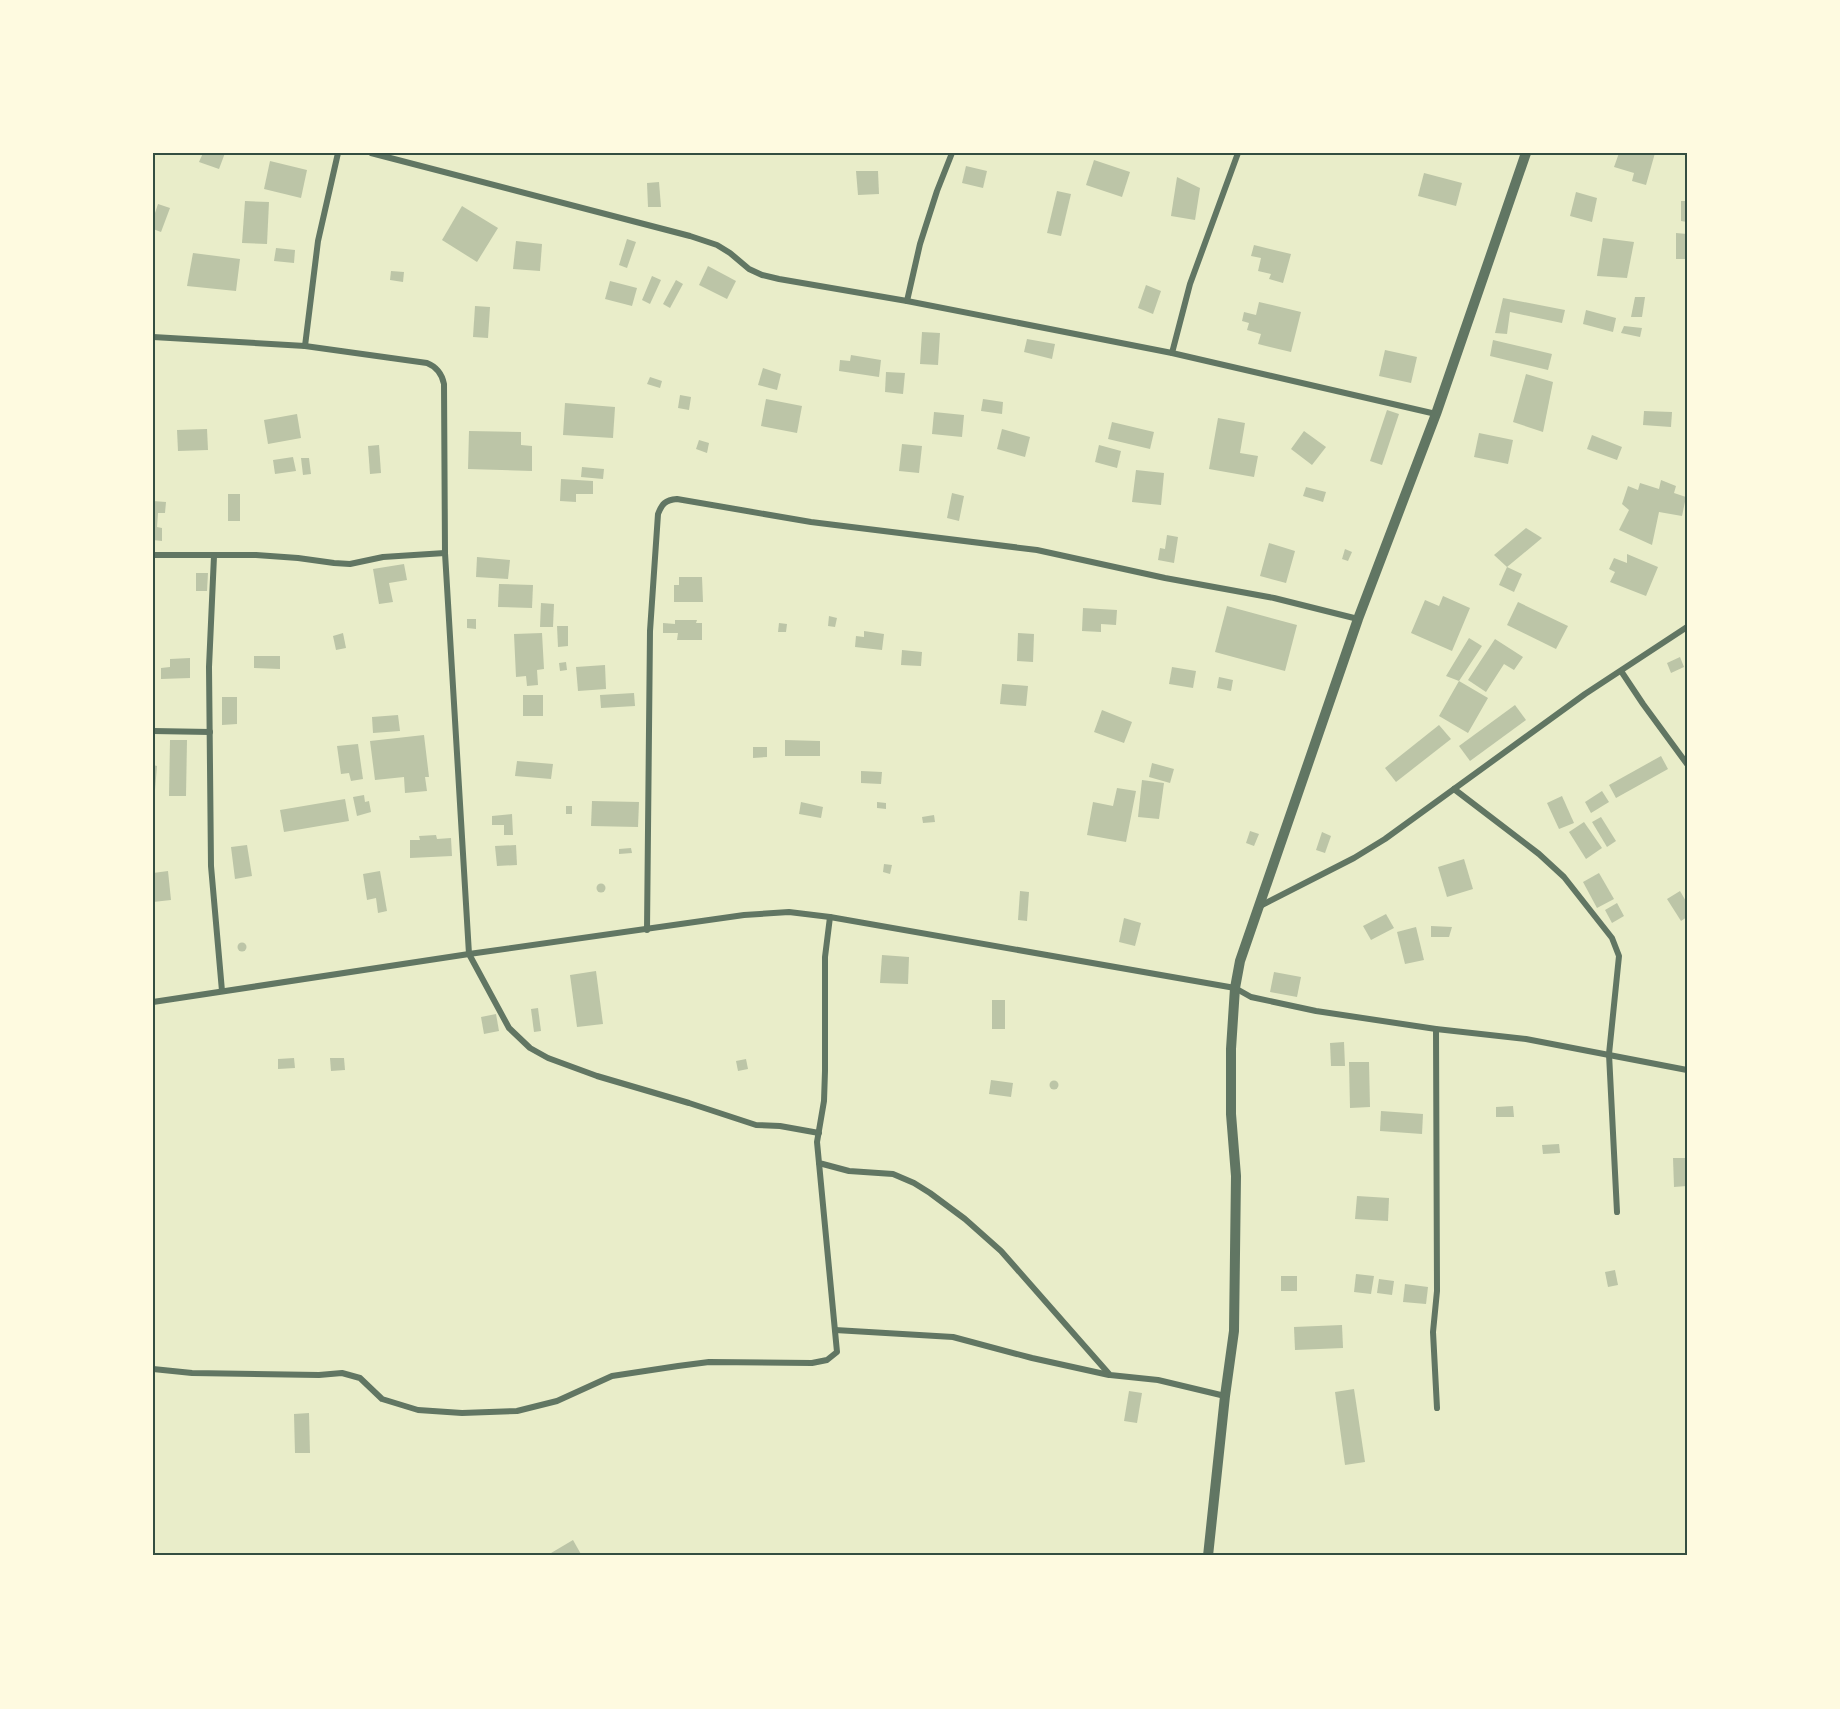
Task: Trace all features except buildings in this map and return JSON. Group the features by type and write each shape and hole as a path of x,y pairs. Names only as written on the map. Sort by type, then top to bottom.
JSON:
{"street":[{"path":"305,346 318,241 338,153"},
{"path":"370,153 690,236 717,245 749,269 762,275 1172,353 1436,414"},
{"path":"907,301 920,244 952,153"},
{"path":"1172,353 1190,284 1238,153"},
{"path":"1208,1556 1235,1319 1236,1176 1231,1114 1231,1049 1235,988 1244,950 1358,619 1436,414 1526,153"},
{"path":"153,337 305,346 427,363 436,368 444,384 445,553 469,954 509,1028 530,1048 548,1058 597,1076 756,1125 780,1126 819,1133"},
{"path":"647,930 650,631 658,514 662,503 668,500 677,499 811,522 1037,550 1165,578 1274,598 1358,619"},
{"path":"153,555 256,555 350,564 383,557 445,553"},
{"path":"214,556 209,667 211,866 222,991"},
{"path":"1260,906 1354,858 1385,839 1532,732 1687,627"},
{"path":"1621,671 1687,764"},
{"path":"153,731 210,732"},
{"path":"1454,789 1539,854 1564,877 1611,938 1619,956 1609,1054 1617,1212"},
{"path":"153,1002 744,915 789,912 830,917 1235,988 1251,997 1288,1005 1436,1029 1526,1039 1687,1070"},
{"path":"153,1370 192,1373 319,1375 342,1373 360,1378 382,1399 418,1410 462,1413 517,1411 557,1401 612,1376 709,1362 812,1363 827,1360 837,1352 817,1142 824,1101 825,957 830,917"},
{"path":"1436,1029 1437,1291 1432,1332 1437,1408"},
{"path":"819,1163 849,1171 893,1174 902,1177 930,1193 965,1218 1001,1251 1110,1375"},
{"path":"835,1330 953,1337 1032,1358 1110,1375 1158,1380 1225,1396"}]}
